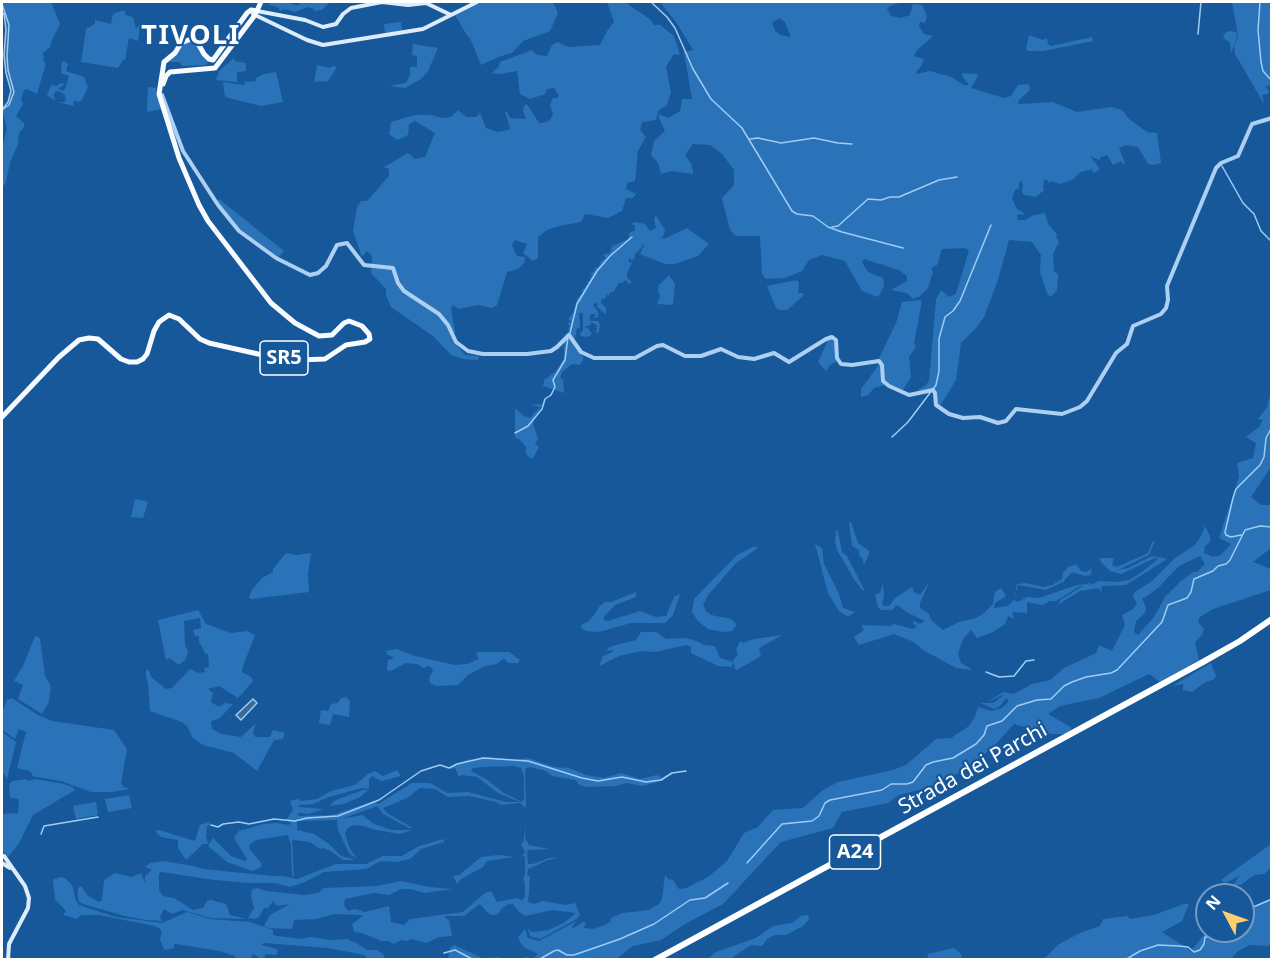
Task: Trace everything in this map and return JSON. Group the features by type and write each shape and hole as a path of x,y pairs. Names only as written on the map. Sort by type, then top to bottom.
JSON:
{"highway":[{"name":"Strada dei Parchi","path":"661,960 1218,654 1272,621"},
{"name":"Strada dei Parchi","path":"655,960 1055,744"}],"main road":[{"path":"161,91 166,75 172,72 211,70 261,2"},
{"path":"253,12 304,20 324,27 336,24 342,15 351,9 382,2 408,5 426,3 451,15"},
{"path":"253,12 321,45 421,29 477,2"},
{"path":"161,91 163,64 183,42 196,40 211,59 253,12"},
{"name":"SR5","path":"2,417 62,354 78,341 88,338 97,339 121,359 136,362 147,354 158,323 169,315 177,317 200,339 208,343 256,354 298,360 325,359 346,345 370,339 362,326 349,321 331,335 319,336 295,323 269,300 203,213 181,164 166,118 161,91"},
{"path":"3,854 2,863 13,870"},
{"path":"3,854 29,896 26,911 10,943 8,960"}],"street":[{"path":"211,59 208,66 211,70"},
{"path":"200,70 211,59"},
{"path":"161,91 183,152 218,205 240,231 277,259 308,275 315,274 326,266 336,245 348,243 364,265 393,268 403,291 438,313 447,323 458,344 474,353 527,354 552,351 569,335 581,352 594,358 635,358 663,345 687,357 699,357 722,349 739,357 755,360 773,353 789,362 832,337 836,340 837,358 841,364 852,365 879,361 882,365 884,382 892,388 910,395 933,390 936,405 949,414 964,418 981,417 999,423 1006,421 1016,409 1062,414 1086,402 1115,354 1127,344 1133,326 1160,314 1167,307 1167,286 1216,168 1221,163 1238,156 1253,123 1272,118"}],"shaded area":[{"path":"2,2 51,2 60,24 50,47 43,53 46,63 37,94 27,89 24,90 21,99 23,104 16,116 24,123 24,127 19,133 18,144 2,188 2,149 7,128 2,110 7,108 11,102 14,92 8,70 9,25"},
{"path":"269,2 288,2 297,6 301,3 330,2 322,10 314,11 308,7 295,12 284,9 280,11 278,7 269,5"},
{"path":"481,2 553,2 558,13 550,31 523,41 512,53 481,65 470,38 455,15"},
{"path":"607,2 626,2 650,19 654,25 660,25 674,36 680,55 674,54 666,67 671,92 667,105 658,111 656,120 642,122 640,130 646,137 638,151 635,181 627,183 626,189 636,194 633,198 626,198 622,211 608,218 585,214 581,222 547,230 538,237 538,258 533,261 523,253 527,244 515,240 512,245 517,256 525,257 524,263 518,269 507,272 497,305 492,308 478,305 458,309 453,305 451,309 455,332 453,341 465,355 479,356 478,360 451,355 433,336 391,307 386,296 386,289 371,273 372,256 367,251 362,257 353,231 357,207 361,201 367,201 389,176 389,169 384,167 408,153 415,159 425,157 435,133 415,121 409,124 408,135 397,140 389,134 391,122 415,115 451,117 458,110 466,117 476,117 480,113 486,128 497,132 510,128 505,112 510,118 526,119 523,111 527,104 539,123 550,120 553,114 550,105 553,98 559,96 554,88 547,89 545,94 530,99 520,94 517,71 492,73 500,62 532,50 537,55 547,56 552,45 557,42 569,47 600,45 614,22"},
{"path":"660,2 902,2 887,9 891,16 901,18 910,15 913,4 922,5 927,16 925,23 920,22 919,26 924,34 933,36 918,49 914,56 924,59 917,74 930,71 969,85 962,73 977,74 971,88 1004,98 1011,96 1018,85 1029,84 1030,90 1018,101 1019,104 1053,102 1077,112 1111,107 1122,110 1129,119 1147,132 1157,133 1161,163 1148,164 1138,147 1126,145 1119,148 1125,163 1121,161 1113,165 1107,155 1099,160 1090,156 1099,170 1093,173 1092,169 1081,172 1074,179 1060,184 1044,180 1044,190 1036,197 1024,195 1023,185 1021,181 1019,182 1019,188 1015,190 1012,198 1017,209 1024,213 1023,215 1017,214 1018,220 1045,213 1048,224 1057,234 1059,242 1053,254 1054,271 1058,274 1057,291 1050,297 1047,293 1040,272 1041,255 1032,242 1009,240 998,280 984,317 961,343 956,380 940,406 933,388 919,391 919,389 929,381 936,299 941,290 949,297 956,294 969,250 964,248 942,249 937,265 931,268 933,272 928,288 913,299 907,293 891,290 907,281 907,276 899,270 864,259 862,262 868,272 883,278 884,286 878,297 862,291 845,261 822,255 809,260 802,271 785,278 766,279 762,274 760,236 736,236 730,230 722,198 734,185 734,170 722,154 710,145 693,144 685,155 692,165 693,174 671,171 661,174 658,163 651,155 654,141 665,131 659,114 668,118 680,111 682,99 692,99 684,52 693,50 676,22","holes":["780,18 785,22 791,37 780,35 775,31 772,22"]},
{"path":"1232,2 1271,2 1271,84 1265,87 1269,91 1268,94 1262,95 1264,104 1235,54 1234,46 1238,36"},
{"path":"2,4 9,25 8,70 14,92 9,105 2,110 8,102 11,91 4,55 6,29"},
{"path":"124,10 126,15 133,17 136,29 140,24 138,41 129,38 125,60 118,68 81,62 86,29 95,24 95,20 111,24 113,14"},
{"path":"401,22 402,31 385,33 384,24"},
{"path":"1229,31 1236,32 1237,36 1231,54 1230,42 1223,38"},
{"path":"1029,35 1043,40 1047,38 1051,46 1092,37 1093,41 1044,51 1028,51 1026,49"},
{"path":"191,41 196,43 209,61 206,65 181,66 181,63 167,62 182,44"},
{"path":"413,44 438,48 428,71 421,79 405,88 389,86 406,83 410,75 410,67 417,67 417,56 412,55"},
{"path":"234,58 235,61 246,63 246,71 237,72 237,82 216,80 219,71"},
{"path":"64,61 68,64 66,71 84,77 88,87 82,100 74,101 73,106 59,102 66,100 65,95 61,92 56,91 54,94 55,101 47,95 51,85 65,84 58,89 63,91 65,89 69,76 61,73"},
{"path":"317,65 337,67 328,81 314,82"},
{"path":"276,72 283,102 261,106 225,97 223,82 244,85 245,82 256,81 256,78 264,74"},
{"path":"148,87 156,88 156,95 158,95 162,109 147,112"},
{"path":"219,199 284,251 278,258 239,229 217,201"},
{"path":"656,216 665,230 663,237 660,236 664,239 687,228 709,244 698,256 675,264 665,264 640,254 644,246 641,244 642,247 635,254 634,259 630,261 631,258 629,258 629,262 632,263 627,278 632,282 629,284 625,280 609,293 609,296 605,293 607,296 602,298 601,303 606,308 606,314 597,307 598,303 593,304 598,317 593,318 596,314 590,315 590,321 598,321 599,332 595,333 598,326 591,322 590,325 584,327 588,328 592,334 588,337 581,336 583,313 579,313 580,328 577,328 575,339 582,349 571,334 564,336 570,330 567,323 572,322 568,319 573,313 577,299 588,284 587,281 590,281 590,277 593,276 590,274 606,258 603,255 608,253 609,255 610,251 614,250 611,250 612,246 628,239 630,232 635,231 635,226 632,224 634,222 645,224 650,231 656,228 654,218"},
{"path":"669,275 675,284 673,305 657,304 660,296 659,285"},
{"path":"797,280 798,293 803,293 803,296 787,310 776,308 767,286"},
{"path":"922,301 914,343 916,347 909,357 911,377 903,390 898,390 885,382 883,365 879,358 896,323 902,302"},
{"path":"570,337 583,356 583,360 580,365 572,364 562,372 560,378 563,380 564,393 543,386 545,378 556,371 564,358 564,342"},
{"path":"829,338 835,344 836,362 826,371 818,362"},
{"path":"879,363 884,385 874,388 868,395 861,397 861,389"},
{"path":"1271,391 1271,467 1251,497 1261,505 1271,505 1271,548 1253,562 1271,569 1271,590 1213,609 1200,617 1198,622 1204,629 1195,642 1199,660 1160,682 1149,674 1099,698 1060,706 1048,714 1072,728 1066,734 1051,734 1014,724 993,747 967,769 927,788 899,795 888,803 842,812 833,828 781,842 723,904 661,940 633,946 616,959 513,960 527,957 532,959 538,954 525,948 520,942 518,937 525,929 528,938 539,941 577,921 572,926 573,928 586,922 584,928 593,929 610,922 611,918 623,913 649,910 659,904 662,899 665,875 668,879 673,880 679,889 708,877 727,861 744,833 758,827 773,810 803,808 823,790 838,782 906,765 936,739 951,738 969,726 978,707 991,711 1002,708 1009,701 1006,698 1000,706 994,709 981,703 994,703 1005,694 987,702 1003,692 1014,694 1032,684 1050,680 1064,668 1096,653 1099,645 1112,651 1125,625 1122,615 1137,604 1133,596 1135,592 1152,581 1175,558 1195,545 1205,526 1210,542 1205,546 1204,553 1213,557 1221,555 1231,544 1219,538 1239,477 1237,463 1253,458 1256,443 1246,437 1259,427 1263,420 1258,419 1267,407","holes":["1200,556 1205,564 1197,572 1193,572 1181,581 1165,597 1154,617 1138,635 1134,632 1136,621 1145,613 1146,608 1142,598 1158,588 1179,566"]},
{"path":"542,404 533,423 538,439 535,444 539,447 531,459 526,454 526,447 515,438 515,408 530,418 540,407 530,405"},
{"path":"135,499 148,502 143,518 131,517"},
{"path":"849,522 851,522 858,543 869,551 864,565 859,550 852,546"},
{"path":"836,530 842,552 847,556 865,591 854,579 837,550"},
{"path":"1155,541 1149,555 1118,570 1128,568 1152,556 1167,559 1126,585 1101,586 1102,592 1098,588 1080,591 1059,604 1060,600 1083,586 1080,586 1056,601 1042,605 1027,602 1027,613 1012,612 1014,619 1008,616 1005,624 993,632 977,638 971,630 963,639 958,654 961,663 973,670 956,668 923,650 914,642 894,634 859,645 854,637 864,630 861,625 890,626 894,624 913,629 917,626 913,623 914,621 920,624 925,621 897,605 892,610 881,610 875,594 880,593 883,583 883,606 889,606 895,598 912,587 914,592 920,595 930,581 920,608 929,614 931,620 943,630 984,613 993,604 995,592 1001,588 1006,596 995,603 994,608 1008,606 1014,600 1018,602 1027,597 1039,598 1090,582 1090,585 1099,581 1129,580 1158,559 1155,558 1121,574 1110,571 1100,558 1114,558 1112,565 1117,567 1148,553 1152,542"},
{"path":"815,544 822,548 824,564 839,594 843,608 855,612 848,617 839,611 828,593"},
{"path":"755,546 758,548 736,563 708,595 703,605 711,615 731,619 736,626 732,631 722,632 708,629 692,612 694,599 737,555"},
{"path":"286,553 296,555 311,553 308,574 309,592 251,599 249,597 252,590 262,578 273,572"},
{"path":"1076,564 1081,571 1087,572 1092,568 1091,575 1085,576 1072,572 1063,582 1046,590 1018,585 1014,599 1017,584 1026,583 1044,587 1052,585 1062,579 1066,568"},
{"path":"636,592 636,597 615,605 603,618 604,620 608,621 640,611 656,617 666,616 674,597 680,594 673,615 665,623 631,623 599,632 581,628 582,624 588,622 605,602 611,602"},
{"path":"198,610 206,624 231,633 247,631 255,635 242,669 242,672 251,677 253,681 238,698 219,686 208,689 213,693 211,702 219,707 225,703 233,704 219,719 211,721 212,729 222,734 241,737 256,723 253,732 255,737 270,737 273,730 285,733 283,739 274,740 257,771 234,753 203,745 193,738 187,726 182,722 150,711 146,678 148,669 152,678 166,689 172,688 190,669 199,673 205,672 204,668 209,667 208,654 199,642 199,636 195,636 193,630 201,628 200,618 184,621 185,645 188,652 185,660 179,665 170,658 166,660 158,620"},
{"path":"641,632 656,632 666,639 687,638 704,645 715,646 720,658 733,662 732,667 718,666 691,653 691,647 686,645 656,652 642,651 619,656 599,666 603,656 614,651 606,651 609,647 636,640"},
{"path":"782,635 761,647 759,650 761,656 735,669 733,660 738,655 736,650 740,641 743,643"},
{"path":"35,636 40,638 45,676 51,686 49,701 42,714 18,699 23,685 14,681 23,666"},
{"path":"396,649 455,665 467,664 479,659 476,653 480,652 509,652 520,660 518,663 508,663 504,658 497,664 485,666 468,675 458,685 436,686 430,683 429,678 433,671 428,666 424,668 417,664 406,663 391,671 387,670 388,660 394,658 386,651"},
{"path":"1211,663 1216,676 1192,692 1183,690 1183,684 1172,686"},
{"path":"346,697 350,701 349,717 333,714 330,725 319,723 321,710 328,711 331,704 338,703 341,698"},
{"path":"12,698 52,721 114,730 127,749 121,783 130,789 91,792 61,781 31,776 33,774 29,771 17,768 26,732 19,729 15,739 2,730 2,713 7,700"},
{"path":"253,699 257,703 241,720 236,715"},
{"path":"2,732 16,742 7,779 2,771"},
{"path":"489,757 515,760 528,758 554,767 569,768 586,775 604,778 621,773 640,779 657,775 665,780 642,786 627,783 616,786 586,787 578,784 576,780 552,776 546,771 530,767 526,768 525,772 526,808 520,803 501,805 470,796 448,797 435,789 420,788 407,798 383,808 387,813 413,828 383,814 377,806 341,819 362,815 374,824 392,830 412,830 400,834 353,825 345,833 349,847 357,859 349,853 338,830 337,821 339,820 297,821 297,830 314,834 341,856 356,860 343,860 331,851 320,849 310,842 294,840 292,841 294,877 292,876 291,846 288,835 256,840 249,845 250,850 262,864 260,868 252,871 227,862 208,846 213,838 231,856 245,861 247,859 234,838 239,831 263,824 289,825 291,823 286,820 293,810 290,801 317,799 331,791 355,785 375,771 383,776 397,770 401,776 382,781 372,776 369,779 369,789 362,788 313,804 300,805 298,807 324,809 308,814 297,813 299,816 332,815 374,801 378,804 412,783 430,783 447,793 468,792 506,802 520,802 498,793 477,777 462,775 459,777 455,768 449,767 467,760","holes":["514,766 521,768 524,776 522,802 471,771 473,768 484,767"]},
{"path":"27,779 28,781 35,779 64,784 75,790 33,815 19,843 7,858 2,849 2,814 18,813 19,799 10,798 9,784 13,781"},
{"path":"368,790 360,797 344,804 329,806 336,800"},
{"path":"129,795 132,808 108,812 105,799"},
{"path":"96,802 98,815 76,819 73,806"},
{"path":"208,822 211,825 207,826 208,844 203,844 186,860 178,848 178,840 161,837 155,831 159,830 195,841 200,825"},
{"path":"526,825 525,838 529,845 549,849 529,850 527,852 528,864 558,858 528,869 527,875 530,877 528,902 534,904 543,901 565,905 575,903 580,915 540,939 530,936 528,929 532,932 549,930 576,913 553,910 525,916 513,904 509,904 498,914 493,915 489,914 480,904 464,916 446,916 452,936 439,937 426,943 412,939 401,940 394,944 354,932 352,924 363,916 360,915 334,914 316,919 294,920 292,929 269,928 264,926 270,915 290,904 277,906 273,901 268,908 264,908 259,917 248,918 254,908 252,889 257,888 303,895 318,893 324,888 377,886 401,881 452,889 425,893 401,889 389,895 374,893 345,899 344,905 348,911 355,909 365,912 389,906 391,922 404,925 410,919 463,912 485,893 491,891 497,902 516,898 522,900 525,897 523,879 525,857 522,856 525,852 521,844"},
{"path":"444,839 444,842 421,849 410,859 396,862 381,861 366,869 324,872 290,887 275,883 215,880 161,872 159,874 159,890 163,896 174,898 193,910 203,908 207,901 211,900 226,904 230,915 246,919 211,918 182,910 172,914 164,909 160,917 162,921 146,920 83,904 79,902 78,897 78,888 81,886 88,896 99,902 102,900 104,880 115,873 132,877 141,873 145,883 145,876 152,870 145,867 150,863 163,861 203,869 297,879 336,864 366,864 383,856 402,856 419,846"},
{"path":"1271,844 1271,868 1264,874 1254,875 1244,883 1235,883 1239,876 1225,883 1221,880"},
{"path":"499,855 514,857 487,861 483,867 461,879 457,884 453,876 459,875 481,857"},
{"path":"60,877 65,878 72,885 79,905 116,917 162,923 187,912 210,919 250,922 273,930 273,935 277,936 302,939 310,937 332,940 347,939 367,950 377,950 385,956 382,959 367,959 364,955 328,948 264,943 261,945 277,949 276,955 266,954 263,959 260,959 254,954 249,959 238,960 235,956 219,951 176,944 174,948 164,950 160,939 162,932 155,926 99,915 81,915 77,919 63,915 66,911 55,899 53,880"},
{"path":"1271,898 1271,944 1268,946 1250,945 1238,951 1231,959 1044,959 1059,944 1100,926 1103,919 1128,916 1130,919 1154,915 1184,904 1189,904 1182,921 1162,932 1191,951 1197,943 1255,943 1255,906"},
{"path":"808,915 809,919 803,926 786,935 775,935 767,939 762,946 751,945 730,959 708,959 716,952 756,938 773,926 792,923 801,916"},
{"path":"454,945 482,958 500,957 499,959 448,959 450,948"},
{"path":"954,948 961,954 962,959 922,959 928,957 928,954"}],"waterway":[{"path":"651,2 675,28 693,69 711,99 742,128 792,211 813,216 828,227 842,232 903,248"},
{"path":"1198,34 1201,2"},
{"path":"1260,2 1258,30 1261,62 1263,71 1272,81"},
{"path":"750,139 758,138 781,143 814,138 852,144"},
{"path":"1222,166 1243,203 1254,214 1261,231 1272,242"},
{"path":"832,227 838,226 868,199 881,200 899,197 939,180 957,177"},
{"path":"892,437 908,422 936,385 939,371 939,339 945,317 960,301 991,225"},
{"path":"570,333 577,304 597,271 632,237"},
{"path":"515,433 528,426 542,409 545,399 551,395 555,387 553,380 565,360 568,337"},
{"path":"1241,535 1231,537 1225,532 1233,498 1236,489 1260,465 1264,457 1266,438 1272,427"},
{"path":"747,863 782,824 812,821 819,816 825,803 830,800 882,790 891,784 913,782 926,765 953,758 976,744 984,735 987,726 1002,721 1017,706 1037,700 1051,699 1064,686 1072,682 1117,670 1162,622 1168,605 1187,598 1194,579 1230,560 1245,530 1260,526 1272,527"},
{"path":"986,672 999,677 1014,676 1026,661 1034,660"},
{"path":"211,825 218,827 239,822 249,824 274,819 295,821 338,816 379,800 421,771 440,765 449,768 483,758 528,761 598,781 622,777 646,782 661,780 672,773 686,771"},
{"path":"41,834 44,826 98,817"},
{"path":"538,960 554,951 574,955 620,939 654,924 690,900 705,898 728,883"},
{"path":"1255,906 1272,899"},
{"path":"1125,960 1140,951 1158,945 1188,947 1194,952 1200,950 1204,943"},
{"path":"444,953 455,950 474,960"}],"district":[{"name":"TIVOLI","path":"191,36"}]}
